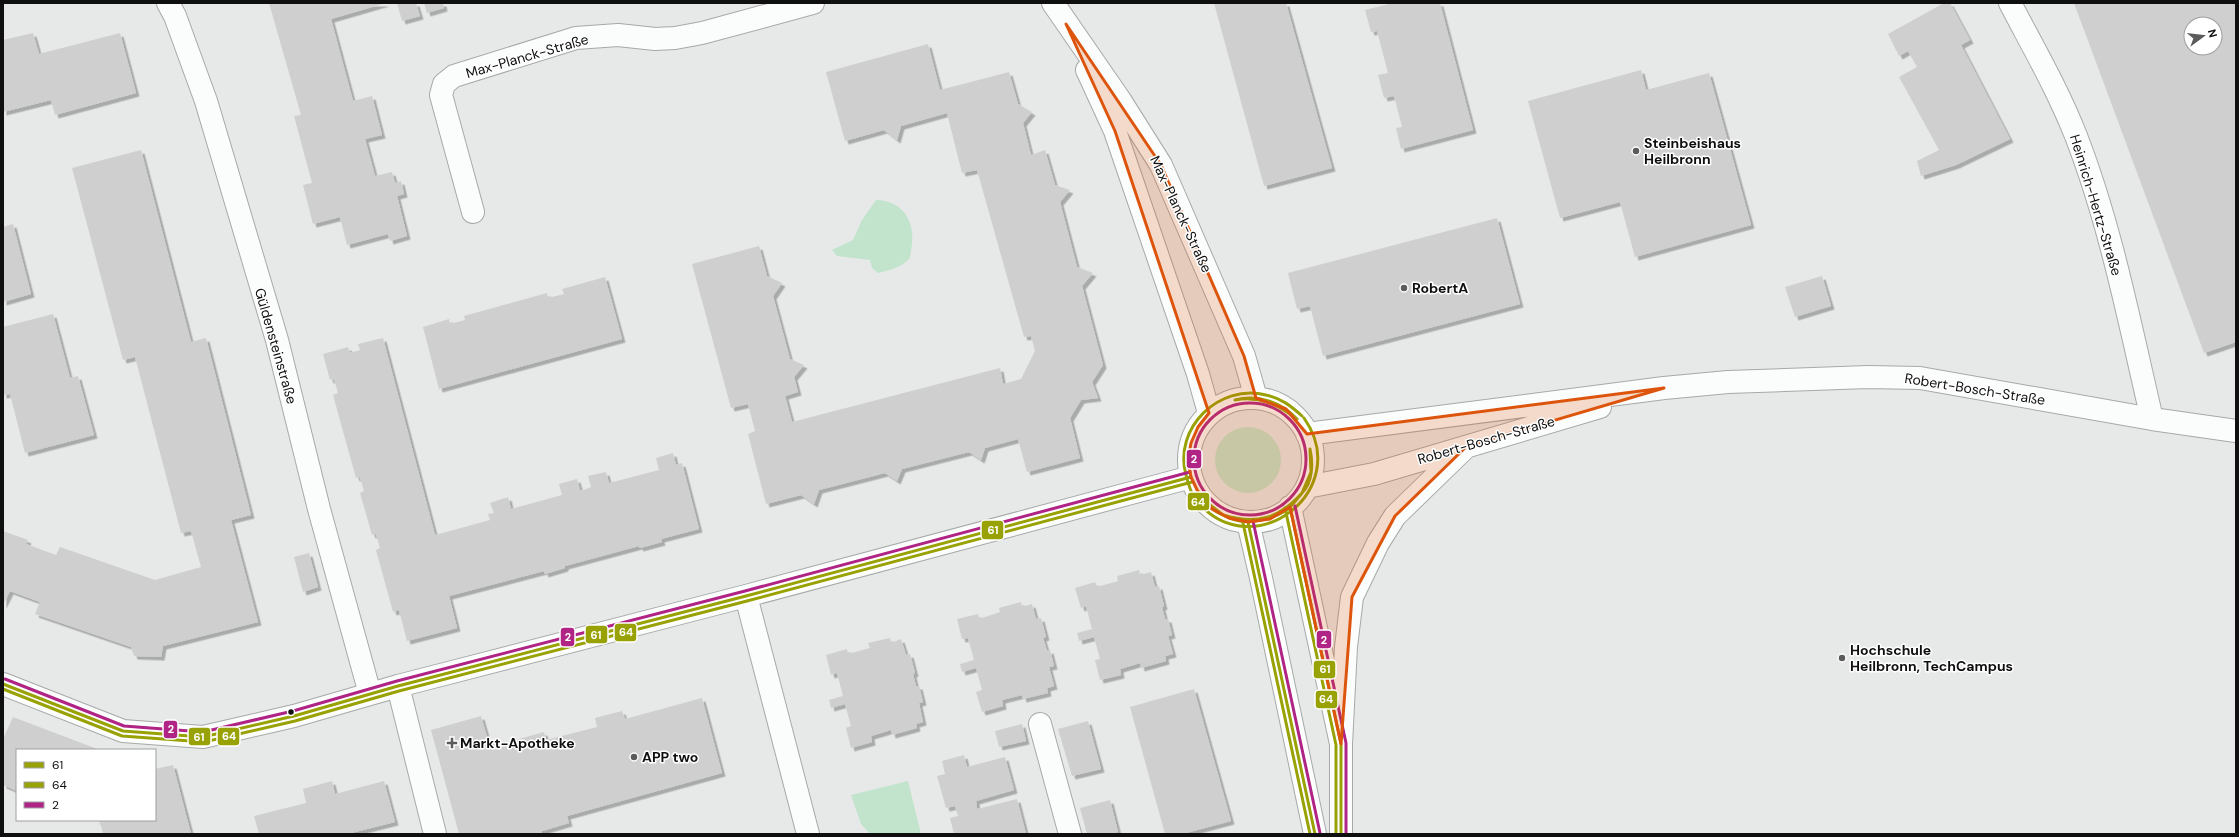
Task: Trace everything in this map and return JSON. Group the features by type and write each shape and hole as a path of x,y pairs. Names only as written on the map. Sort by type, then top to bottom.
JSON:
{"street":[{"name":"Güldensteinstraße","path":"168,3 175,16 206,101 277,340 319,509 370,694"},
{"name":"Max-Planck-Straße","path":"473,212 441,95 444,84 454,76 576,38 618,35 655,39 675,38 702,33 813,3"},
{"name":"Max-Planck-Straße","path":"1053,3 1066,24 1120,100 1161,165 1244,356 1256,398"},
{"name":"Heinrich-Hertz-Straße","path":"2010,3 2061,100 2076,137 2107,236 2152,419"},
{"name":"Max-Planck-Straße","path":"1066,24 1115,131 1198,374 1209,413"},
{"name":"Robert-Bosch-Straße","path":"1307,434 1664,388 1728,382 1802,378 1868,377 1920,378 2152,419 2236,431"},
{"name":"Robert-Bosch-Straße","path":"1307,487 1374,474 1664,388"},
{"path":"1256,398 1272,401 1286,409 1299,420 1307,434 1312,452 1312,470 1307,487 1290,508 1270,518 1248,522 1229,518 1212,509 1199,494 1191,477 1188,460 1191,443 1198,427 1209,413 1223,404 1239,399 1256,398"},
{"path":"1341,834 1341,744 1346,647 1352,597 1378,543 1395,516 1467,446"},
{"path":"3,684 123,731 203,736 294,716 398,686 746,596 1191,477"},
{"path":"1290,508 1341,744"},
{"path":"1248,522 1263,586 1315,834"},
{"path":"746,596 808,834"},
{"path":"398,686 435,834"},
{"path":"1040,724 1070,834"}],"highlighted area":[{"path":"1066,24 1161,165 1244,356 1256,398 1286,409 1307,434 1664,388 1467,446 1395,516 1352,597 1341,744 1290,507 1270,519 1248,522 1229,518 1212,509 1199,494 1191,477 1188,460 1191,443 1198,427 1209,413 1115,131"}],"green space":[{"path":"876,200 885,201 899,208 909,220 912,235 909,259 899,267 878,273 872,268 870,260 837,256 832,250 853,240 862,220"},
{"path":"1248,427 1261,429 1276,442 1279,447 1281,460 1279,473 1266,488 1261,491 1248,493 1235,491 1220,478 1217,473 1215,460 1217,447 1230,432 1235,429"},
{"path":"908,781 921,834 870,834 861,824 851,795"}],"building":[{"path":"269,3 386,3 331,19 353,101 372,96 382,135 365,139 375,176 392,172 395,183 401,181 404,194 397,196 407,236 390,241 388,234 347,245 340,217 313,224 303,185 312,183 294,116 301,115"},
{"path":"397,3 416,3 420,16 402,21"},
{"path":"424,3 443,3 444,8 427,13"},
{"path":"1214,3 1286,3 1332,168 1264,186"},
{"path":"1393,3 1440,3 1473,130 1401,149 1396,128 1402,127 1394,96 1384,98 1378,75 1388,73 1377,31 1371,32 1365,10"},
{"path":"1944,3 1950,3 1970,40 1961,45 2010,139 1956,165 1921,176 1917,161 1939,150 1899,77 1917,67 1908,51 1899,56 1888,34"},
{"path":"2074,3 2236,3 2236,342 2204,353"},
{"path":"33,33 39,54 120,33 136,93 55,115 51,100 3,112 3,40"},
{"path":"928,44 940,90 1009,72 1018,104 1032,112 1023,123 1031,155 1045,150 1055,185 1070,190 1060,202 1077,267 1093,273 1082,286 1103,365 1092,382 1098,398 1081,400 1070,418 1080,458 1027,472 1018,439 985,448 981,460 969,452 902,469 897,481 885,473 819,490 814,504 801,495 766,504 748,434 755,431 748,404 731,408 692,264 759,246 767,276 782,283 773,296 790,359 804,365 794,377 798,392 785,396 792,422 1000,368 1003,384 1021,379 1035,351 1031,336 1024,337 977,170 962,173 947,113 901,126 897,140 884,130 845,141 826,72"},
{"name":"Steinbeishaus Heilbronn","path":"1641,70 1646,90 1709,73 1751,225 1635,257 1620,202 1560,218 1528,101"},
{"path":"141,150 191,342 206,338 251,515 231,520 258,622 163,646 161,657 134,656 131,647 35,614 40,602 10,591 3,605 3,531 28,540 26,544 56,555 60,547 155,580 201,567 191,531 181,533 135,357 123,360 72,168"},
{"name":"RobertA","path":"1497,218 1520,304 1323,356 1310,306 1297,309 1288,273"},
{"path":"13,224 31,294 3,302 3,227"},
{"path":"1822,276 1831,306 1795,317 1785,287"},
{"path":"605,277 622,339 439,389 423,327 449,319 450,324 465,320 464,316 547,293 548,298 564,294 562,289"},
{"path":"53,314 70,378 78,376 94,435 25,453 10,394 3,395 3,327"},
{"path":"383,338 435,535 490,520 488,514 494,513 490,503 508,497 511,509 562,495 559,484 577,479 580,490 591,487 588,476 606,472 609,483 659,470 656,458 673,453 676,465 682,463 699,529 661,539 662,542 640,548 639,546 565,566 565,568 545,574 544,571 449,596 457,628 407,641 399,610 393,612 376,550 380,548 376,534 372,535 360,493 364,491 360,477 356,478 333,395 338,393 334,379 330,380 323,354 348,347 350,353 360,350 358,344"},
{"path":"309,553 318,587 303,592 294,557"},
{"path":"1139,570 1140,575 1151,572 1155,587 1159,586 1164,606 1162,607 1165,619 1168,619 1172,635 1168,636 1173,654 1165,656 1166,661 1141,668 1140,663 1120,669 1121,675 1100,680 1095,660 1100,659 1094,637 1079,641 1077,633 1092,629 1086,606 1081,608 1075,588 1095,582 1097,587 1118,581 1117,576"},
{"path":"1021,602 1022,607 1032,604 1036,619 1041,618 1046,637 1043,638 1047,651 1050,650 1054,666 1049,667 1054,686 1047,688 1048,693 1023,699 1022,695 1002,700 1003,706 982,712 976,692 982,690 976,668 962,672 960,664 974,660 968,638 962,639 957,619 978,614 979,619 1000,612 999,608"},
{"path":"890,638 891,643 901,639 906,655 910,654 915,673 913,674 916,686 919,686 923,702 919,703 923,722 916,724 917,728 892,735 891,730 871,736 872,742 851,748 846,728 851,726 845,704 831,708 829,700 843,696 837,673 831,675 826,655 847,649 848,654 870,648 868,643"},
{"path":"1194,689 1231,821 1182,834 1165,834 1130,707"},
{"path":"702,698 722,773 567,816 569,823 542,831 542,834 459,834 431,730 481,716 487,737 498,745 544,732 546,740 597,727 595,718 622,711 625,719"},
{"path":"13,717 97,749 16,749 16,791 3,785 3,739"},
{"path":"1088,721 1101,769 1072,776 1058,729"},
{"path":"1022,724 1026,741 999,747 995,731"},
{"path":"964,755 967,767 1005,757 1014,790 976,801 977,809 1017,799 1026,834 954,834 950,818 958,816 955,806 946,808 937,776 945,774 942,761"},
{"path":"173,765 191,834 103,834 100,822 98,821 156,821 156,769"},
{"path":"332,781 335,794 384,781 395,822 347,834 259,834 254,816 306,803 303,789"},
{"path":"1110,800 1118,832 1109,834 1087,834 1080,808"}],"transit line":[{"name":"64","path":"1302,416 1281,400 1266,395 1249,393 1232,396 1217,403 1204,413 1193,426 1186,441 1184,458 1186,475 1194,498 1219,519 1244,526 1268,523 1290,512 1307,494 1317,471 1316,445 1304,418"},
{"name":"61","path":"1235,400 1252,398 1269,401 1284,408 1297,419"},
{"name":"61","path":"1235,400 1252,399 1268,402 1283,409 1297,419"},
{"name":"2","path":"1250,403 1271,407 1290,419 1302,438 1306,459 1302,480 1290,499 1271,511 1250,515 1229,511 1210,499 1198,480 1194,459 1198,438 1210,419 1229,407 1250,403"},
{"name":"61","path":"1302,493 1311,472 1310,449"},
{"name":"61","path":"1302,493 1306,489 1310,478 1312,460 1310,449"},
{"name":"2","path":"5,679 124,726 203,732 293,711 397,681 745,591 1190,472"},
{"name":"61","path":"3,684 123,731 203,737 294,716 398,686 746,596 1191,477"},
{"name":"64","path":"3,689 122,736 204,742 295,721 399,691 747,601 1192,482"},
{"name":"61","path":"1198,491 1205,501 1223,515"},
{"name":"61","path":"1198,491 1208,505 1223,515"},
{"name":"61","path":"1223,515 1246,519 1266,518 1285,509 1302,493"},
{"name":"61","path":"1223,515 1231,519 1247,522 1264,520 1287,510 1302,493"},
{"name":"2","path":"1295,506 1346,743 1346,834"},
{"name":"61","path":"1290,507 1341,744 1341,834"},
{"name":"64","path":"1285,508 1336,745 1336,834"},
{"name":"2","path":"1253,521 1320,833"},
{"name":"61","path":"1248,522 1315,834"},
{"name":"64","path":"1243,523 1310,834"}],"place":[{"name":"Steinbeishaus Heilbronn","path":"1636,151"},
{"name":"RobertA","path":"1404,288"},
{"name":"Hochschule Heilbronn, TechCampus","path":"1842,658"},
{"name":"Markt-Apotheke","path":"452,743"},
{"name":"APP two","path":"634,757"}]}
